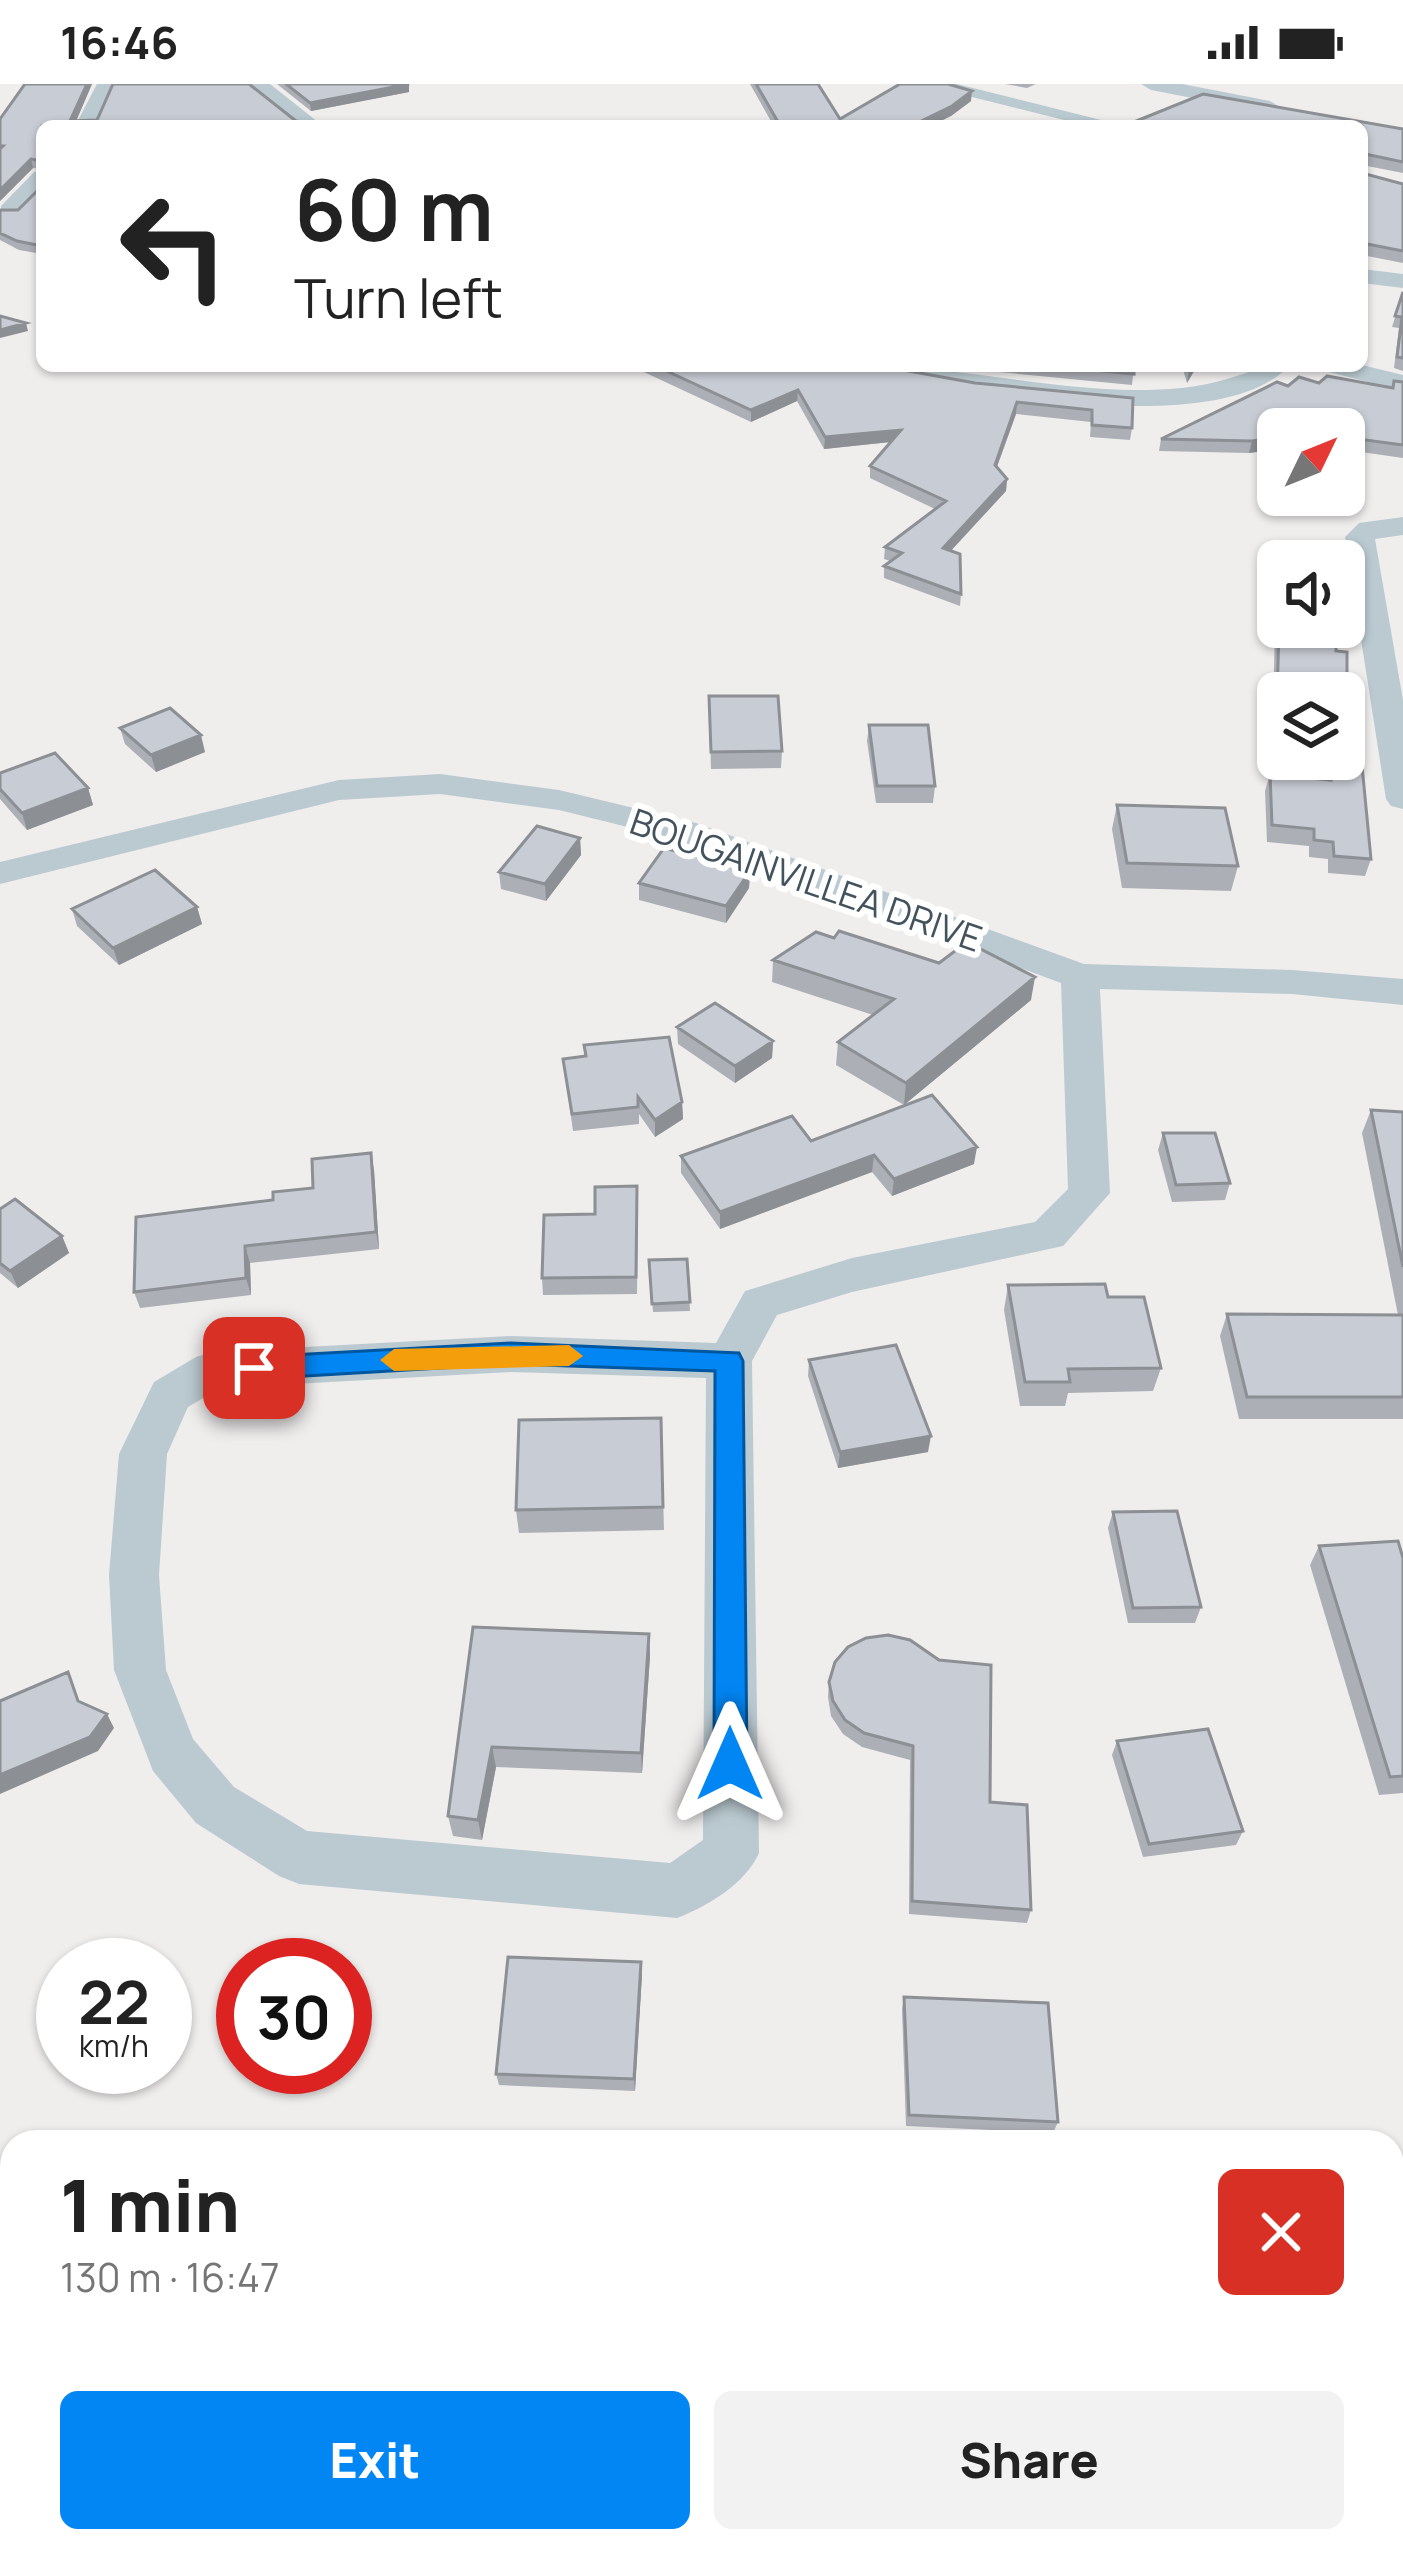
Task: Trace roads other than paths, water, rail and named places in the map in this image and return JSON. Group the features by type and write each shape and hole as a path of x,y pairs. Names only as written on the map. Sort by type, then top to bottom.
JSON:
{"street":[{"path":"88,120 107,84"},
{"path":"257,84 305,120"},
{"path":"930,84 1089,120"},
{"path":"1151,84 1300,113"},
{"path":"12,213 36,184"},
{"path":"1368,277 1403,280"},
{"path":"915,372 1029,392 1168,396 1225,391 1267,372"},
{"path":"1358,372 1403,383"},
{"path":"1403,526 1369,529 1360,537 1395,689 1403,799"},
{"name":"BOUGAINVILLEA DRIVE","path":"0,873 339,790 440,784 559,800 684,830 1080,976 1292,982 1403,992"},
{"path":"729,1361 511,1354 212,1370 170,1395 143,1454 134,1575 140,1670 172,1754 215,1804 299,1857 677,1891 731,1853 729,1361 761,1303 851,1275 1048,1235 1089,1193 1080,976"}]}
